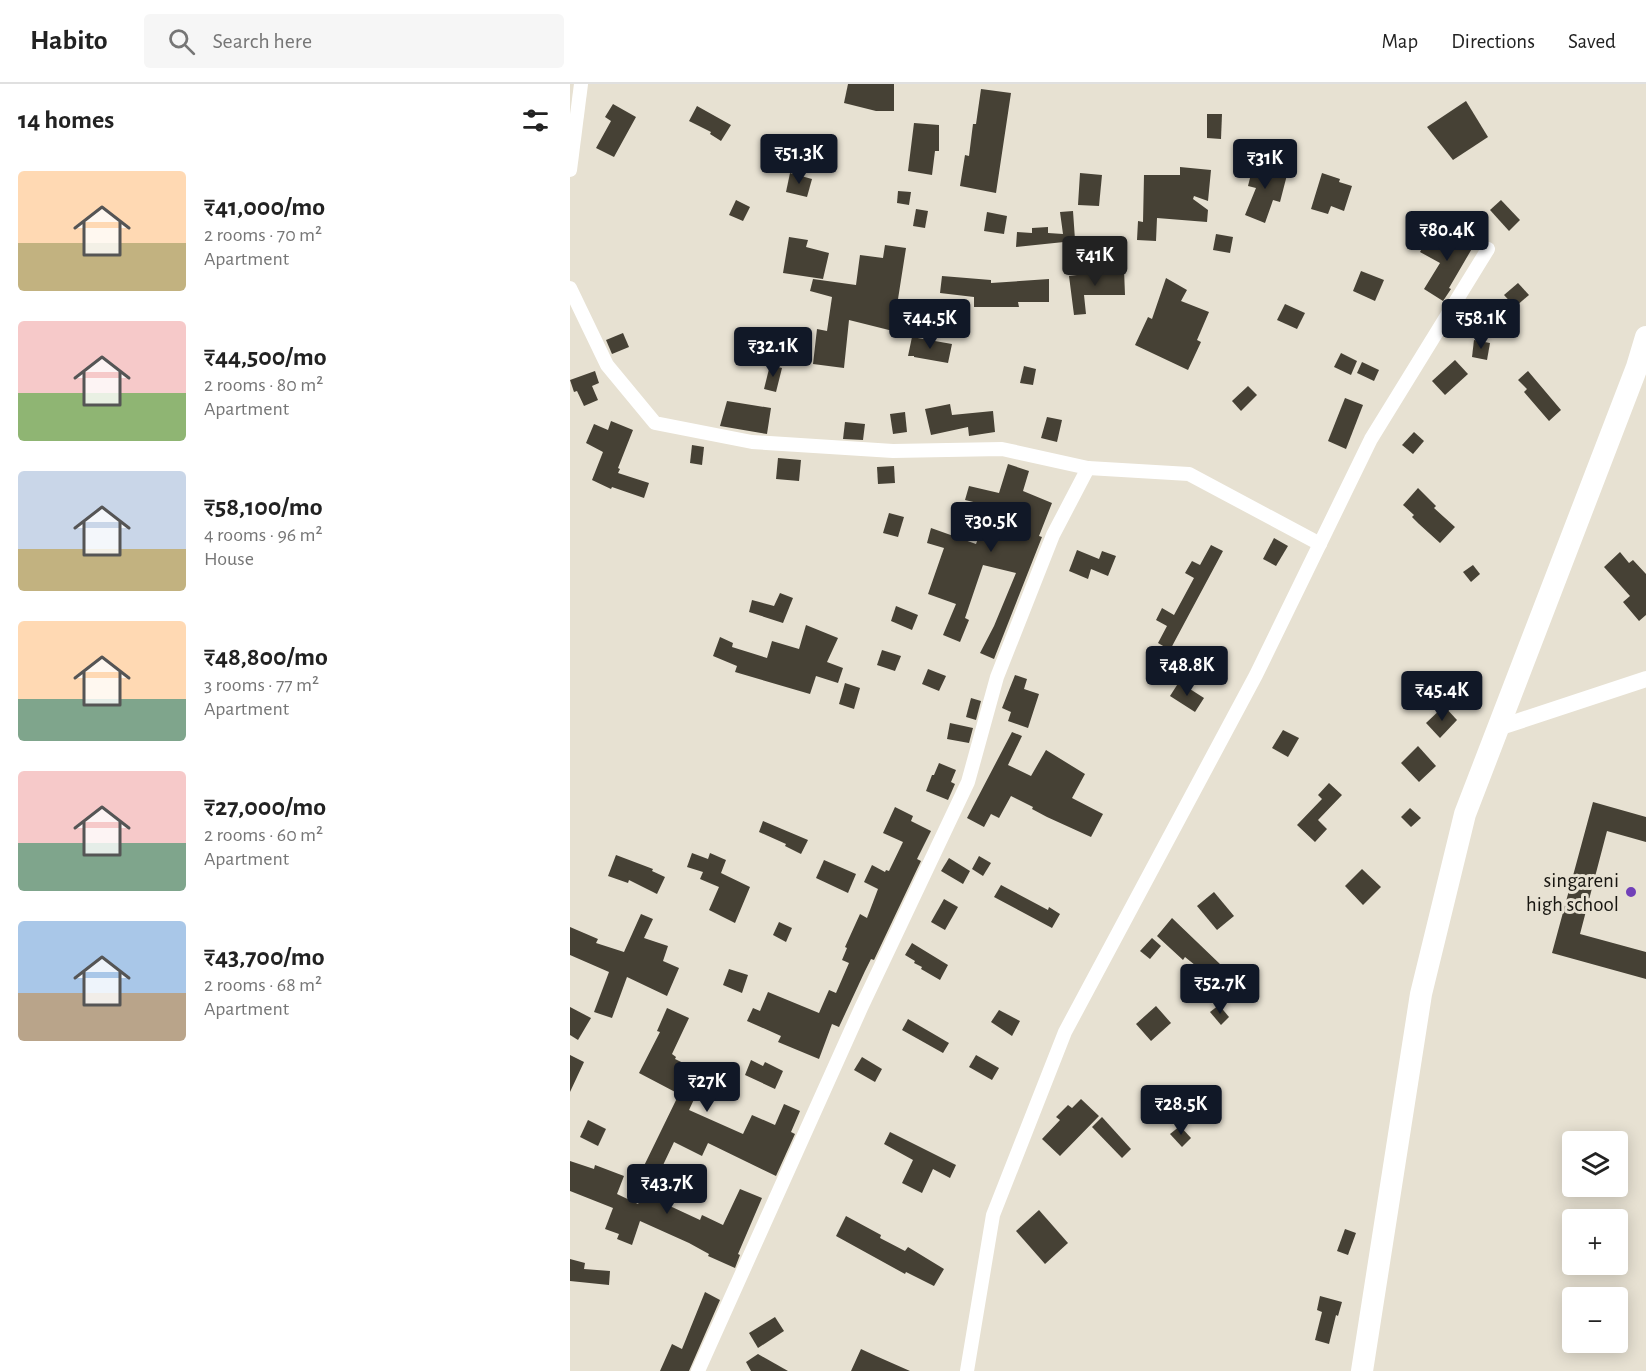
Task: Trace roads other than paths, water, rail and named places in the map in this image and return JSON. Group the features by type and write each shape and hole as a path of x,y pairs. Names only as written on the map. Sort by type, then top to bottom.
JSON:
{"highway":[{"path":"1362,1371 1421,994 1466,814 1646,337"}],"street":[{"path":"570,170 581,84"},
{"path":"967,1371 993,1215 1065,1032 1256,675 1371,439 1488,249"},
{"path":"570,288 608,365 656,423 752,442 894,451 1002,449 1088,468 1189,474 1320,544"},
{"path":"698,1371 861,1008 968,782 998,677 1053,535 1088,468"},
{"path":"1498,728 1646,679"}],"place":[{"name":"singareni high school","path":"1631,892"}]}
